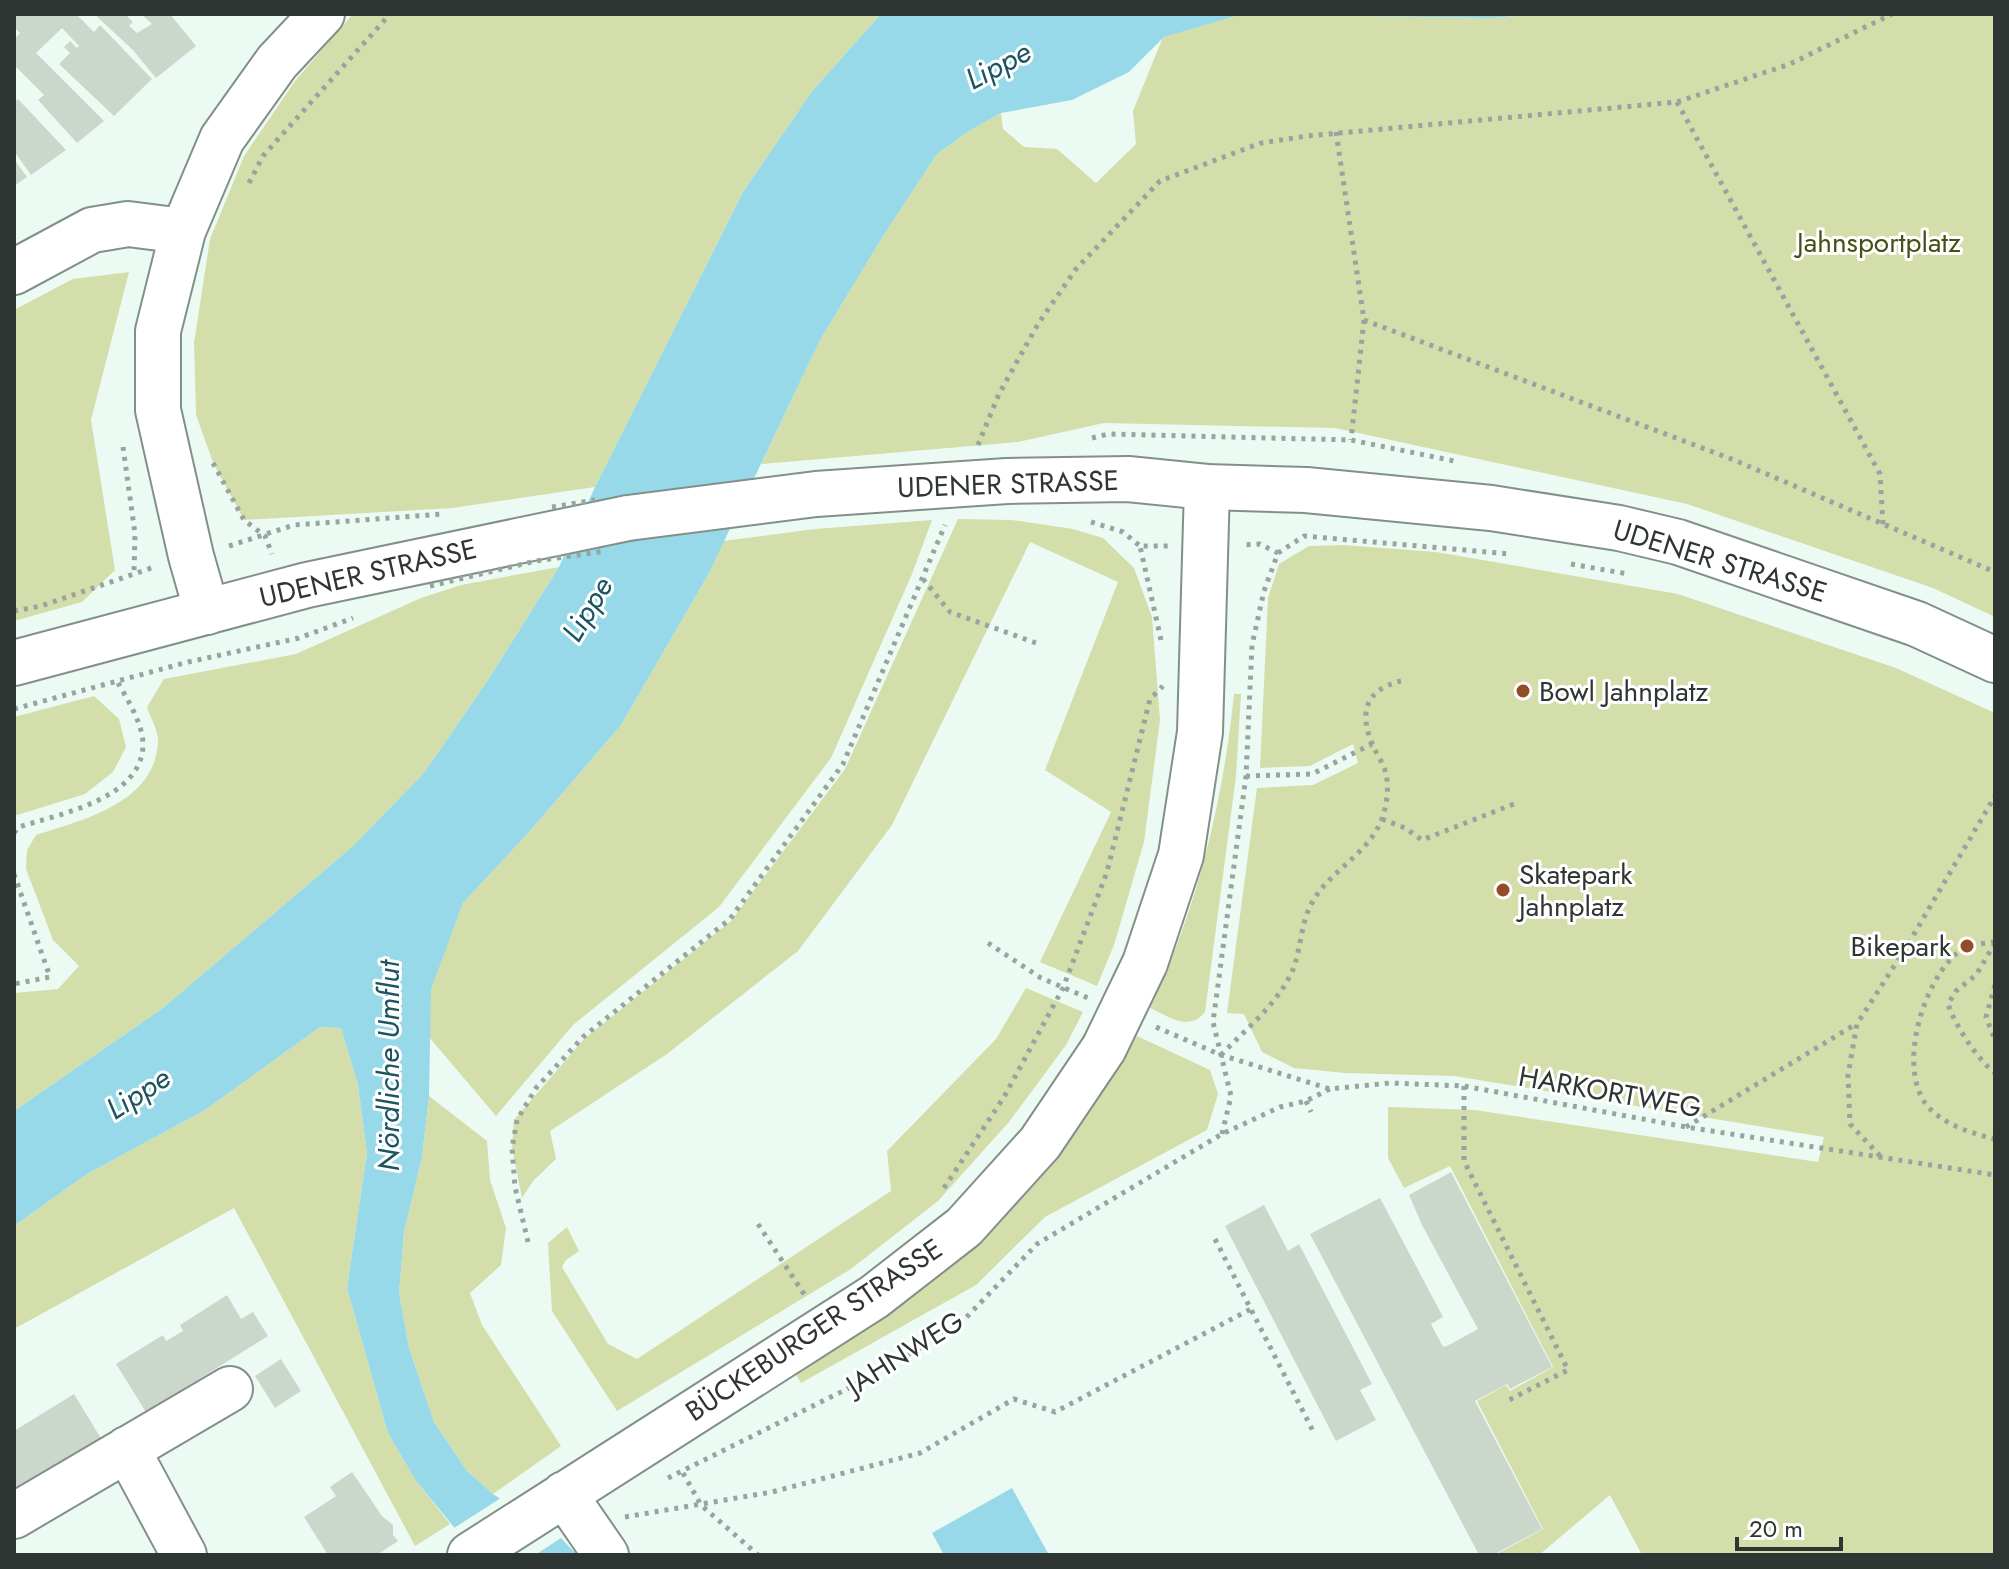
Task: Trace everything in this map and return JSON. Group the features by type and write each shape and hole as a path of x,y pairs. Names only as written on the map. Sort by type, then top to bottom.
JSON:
{"street":[{"path":"207,612 158,410 158,331 183,231 222,139 277,62 322,14"},
{"path":"14,272 92,230 128,224 183,231"},
{"name":"UDENER STRASSE","path":"14,663 530,523 628,518 816,494 1007,481 1128,479 1207,487 1306,490 1491,508 1619,528 1678,542 1917,624 1995,660"},
{"name":"BÜCKEBURGER STRASSE","path":"470,1555 561,1507 874,1297 964,1227 1040,1143 1104,1048 1145,963 1181,855 1200,732 1207,487"},
{"path":"14,1516 230,1389"},
{"path":"127,1449 184,1555"},
{"path":"561,1507 606,1555"}],"path":[{"path":"249,184 263,156 390,14"},
{"path":"975,451 999,394 1038,324 1076,269 1160,181 1261,143 1336,132 1677,102 1790,64 1892,14"},
{"path":"1677,102 1880,474 1883,525"},
{"path":"1077,441 1108,434 1351,440 1364,320 1336,132"},
{"path":"1364,320 1734,460 1995,572"},
{"path":"209,452 244,520 265,536 294,525 448,513"},
{"path":"530,523 552,507"},
{"path":"528,1242 515,1187 512,1148 517,1120 536,1088 583,1037 730,919 843,764 947,522"},
{"path":"1222,1134 1231,1096 1213,1022 1246,776 1252,645 1264,591 1278,553 1304,536 1523,555"},
{"path":"1205,545 1260,544 1278,553"},
{"path":"1565,563 1635,575"},
{"path":"14,611 41,606 134,573"},
{"path":"923,579 950,612 1036,643"},
{"path":"416,592 430,586"},
{"path":"14,709 188,662 299,638 359,616"},
{"path":"14,833 19,827 88,805 117,790 135,771 143,744 135,715 96,641"},
{"path":"941,1193 1004,1097 1063,988 1107,872 1150,699 1173,678"},
{"path":"1221,1055 1276,999 1291,974 1302,924 1314,898 1369,843 1382,819 1388,795 1386,772 1365,721 1369,700 1385,685 1401,681"},
{"path":"1246,776 1312,774 1372,744"},
{"path":"1880,1156 1850,1124 1848,1075 1857,1024 1995,796"},
{"path":"1382,819 1405,828 1422,840 1519,802"},
{"path":"14,874 50,977 14,984"},
{"path":"1995,942 1976,975 1956,991 1948,1004 1953,1019 1986,1066 1995,1073"},
{"path":"1995,942 1956,953 1945,966 1926,1003 1914,1040 1912,1062 1917,1085 1928,1106 1965,1131 1995,1139"},
{"path":"1995,985 1986,1017 1995,1040"},
{"path":"1686,1127 1857,1024"},
{"name":"HARKORTWEG","path":"1221,1055 1330,1089 1390,1083 1464,1086 1686,1127 1995,1175"},
{"path":"1464,1086 1464,1161 1568,1370 1507,1401"},
{"name":"JAHNWEG","path":"660,1481 683,1473 847,1389 957,1327 1037,1244 1222,1134 1280,1107 1306,1101 1330,1089"},
{"path":"1306,1101 1311,1112"},
{"path":"758,1224 805,1296"},
{"path":"1215,1239 1313,1431"},
{"path":"636,1516 772,1492 920,1453 1014,1399 1055,1412 1251,1309"},
{"path":"683,1473 701,1505 758,1555"}],"green space":[{"path":"353,14 881,14 813,90 743,192 595,487 452,508 244,520 214,465 196,415 194,343 210,239 244,156 295,81"},
{"name":"Jahnsportplatz","path":"1243,14 1491,18 1543,14 1995,14 1995,617 1933,588 1687,504 1335,428 1104,423 1018,442 761,464 820,340 937,154 1001,113 1003,129 1024,147 1057,149 1096,183 1136,144 1133,111 1163,37"},
{"path":"129,272 91,420 115,570 82,602 14,621 14,310 73,279"},
{"path":"958,519 1012,520 1073,529 1103,538 1134,568 1152,617 1160,720 1144,842 1114,945 1097,986 1040,962 1111,812 1045,770 1118,582 1030,542 892,825 798,951 667,1054 550,1131 556,1159 533,1181 522,1198 512,1148 514,1120 584,1039 731,921 845,769"},
{"path":"932,520 912,574 831,758 719,907 573,1025 496,1116 429,1037 430,989 463,903 621,725 708,575 723,541 815,529"},
{"path":"1344,545 1436,552 1678,594 1896,668 1995,713 1995,1555 1642,1555 1610,1495 1539,1555 1495,1555 1543,1529 1477,1401 1506,1385 1510,1391 1553,1367 1450,1166 1404,1188 1388,1158 1388,1107 1475,1110 1818,1162 1824,1137 1454,1076 1345,1073 1294,1068 1262,1052 1244,1014 1227,1013 1257,788 1313,785 1358,763 1353,744 1310,766 1260,768 1268,598 1279,564 1309,546"},
{"path":"559,567 488,680 424,773 353,846 163,1008 14,1111 14,993 58,989 79,966 53,940 26,869 27,850 36,835 114,806 144,780 154,763 158,742 147,707 164,679 296,654 421,598 461,585"},
{"path":"1234,694 1241,694 1236,776 1205,1012 1192,1021 1179,1021 1150,1008 1181,933 1206,855 1223,775"},
{"path":"94,696 119,719 126,747 113,772 85,794 14,816 14,717"},
{"path":"1026,988 1083,1012 1066,1045 1009,1122 938,1201 851,1269 617,1411 552,1311 548,1243 567,1227 579,1251 562,1267 608,1344 637,1359 891,1191 887,1151 996,1039"},
{"path":"320,1027 341,1028 358,1085 367,1153 347,1288 388,1433 416,1481 450,1524 415,1546 234,1208 14,1329 14,1226 87,1174 205,1110"},
{"path":"1137,1036 1210,1070 1218,1094 1207,1130 1045,1217 976,1285 801,1383 794,1371 1121,1061"},
{"path":"429,1096 487,1141 490,1180 506,1228 501,1265 470,1293 482,1325 561,1446 493,1494 467,1471 434,1422 409,1348 399,1293 404,1232 422,1157"}],"water":[{"path":"881,14 1243,14 1164,37 1129,72 1072,100 1001,113 937,154 820,340 708,575 621,725 463,903 431,989 429,1096 422,1157 404,1232 399,1293 409,1348 434,1422 467,1471 493,1494 560,1537 577,1555 477,1555 416,1481 388,1433 347,1288 367,1153 358,1085 341,1028 320,1027 205,1110 87,1174 14,1226 14,1111 163,1008 353,846 424,773 488,680 559,567 595,487 743,192 813,90"},
{"path":"1243,14 1543,14 1491,18"},
{"path":"1012,1488 1049,1555 944,1555 932,1533"}],"pier":[{"path":"504,1496 564,1536 535,1555 471,1555 451,1530"}],"building":[{"path":"14,14 76,14 94,32 100,25 152,79 114,116 59,64 70,53 64,47 70,41 77,48 79,46 62,28 36,53 104,121 77,143 38,100 44,95 14,65 14,39 20,33 14,27"},
{"path":"94,14 125,14 133,22 129,26 137,33 152,24 141,14 170,14 196,46 156,78 132,49"},
{"path":"18,99 66,150 31,175 14,151 14,102"},
{"path":"14,159 27,177 14,186"},
{"path":"1451,1172 1552,1367 1510,1389 1507,1384 1475,1401 1542,1529 1493,1555 1479,1555 1310,1234 1380,1198 1443,1317 1431,1324 1443,1347 1447,1346 1478,1329 1409,1195"},
{"path":"1264,1205 1288,1251 1299,1244 1372,1384 1360,1390 1376,1420 1336,1441 1225,1226"},
{"path":"227,1295 241,1319 253,1312 268,1336 146,1412 116,1364 163,1335 166,1341 183,1331 180,1325"},
{"path":"281,1359 301,1391 275,1408 255,1376"},
{"path":"74,1394 102,1440 14,1493 14,1431"},
{"path":"352,1472 382,1516 393,1525 393,1535 398,1541 377,1555 328,1555 304,1517 336,1496 330,1487"}],"place":[{"name":"Bowl Jahnplatz","path":"1523,691"},
{"name":"Skatepark Jahnplatz","path":"1503,890"},
{"name":"Bikepark","path":"1967,946"}],"water label":[{"name":"Lippe","path":"998,65"},
{"name":"Lippe","path":"587,609"},
{"name":"Nördliche Umflut","path":"388,1066"},
{"name":"Lippe","path":"138,1093"}]}
